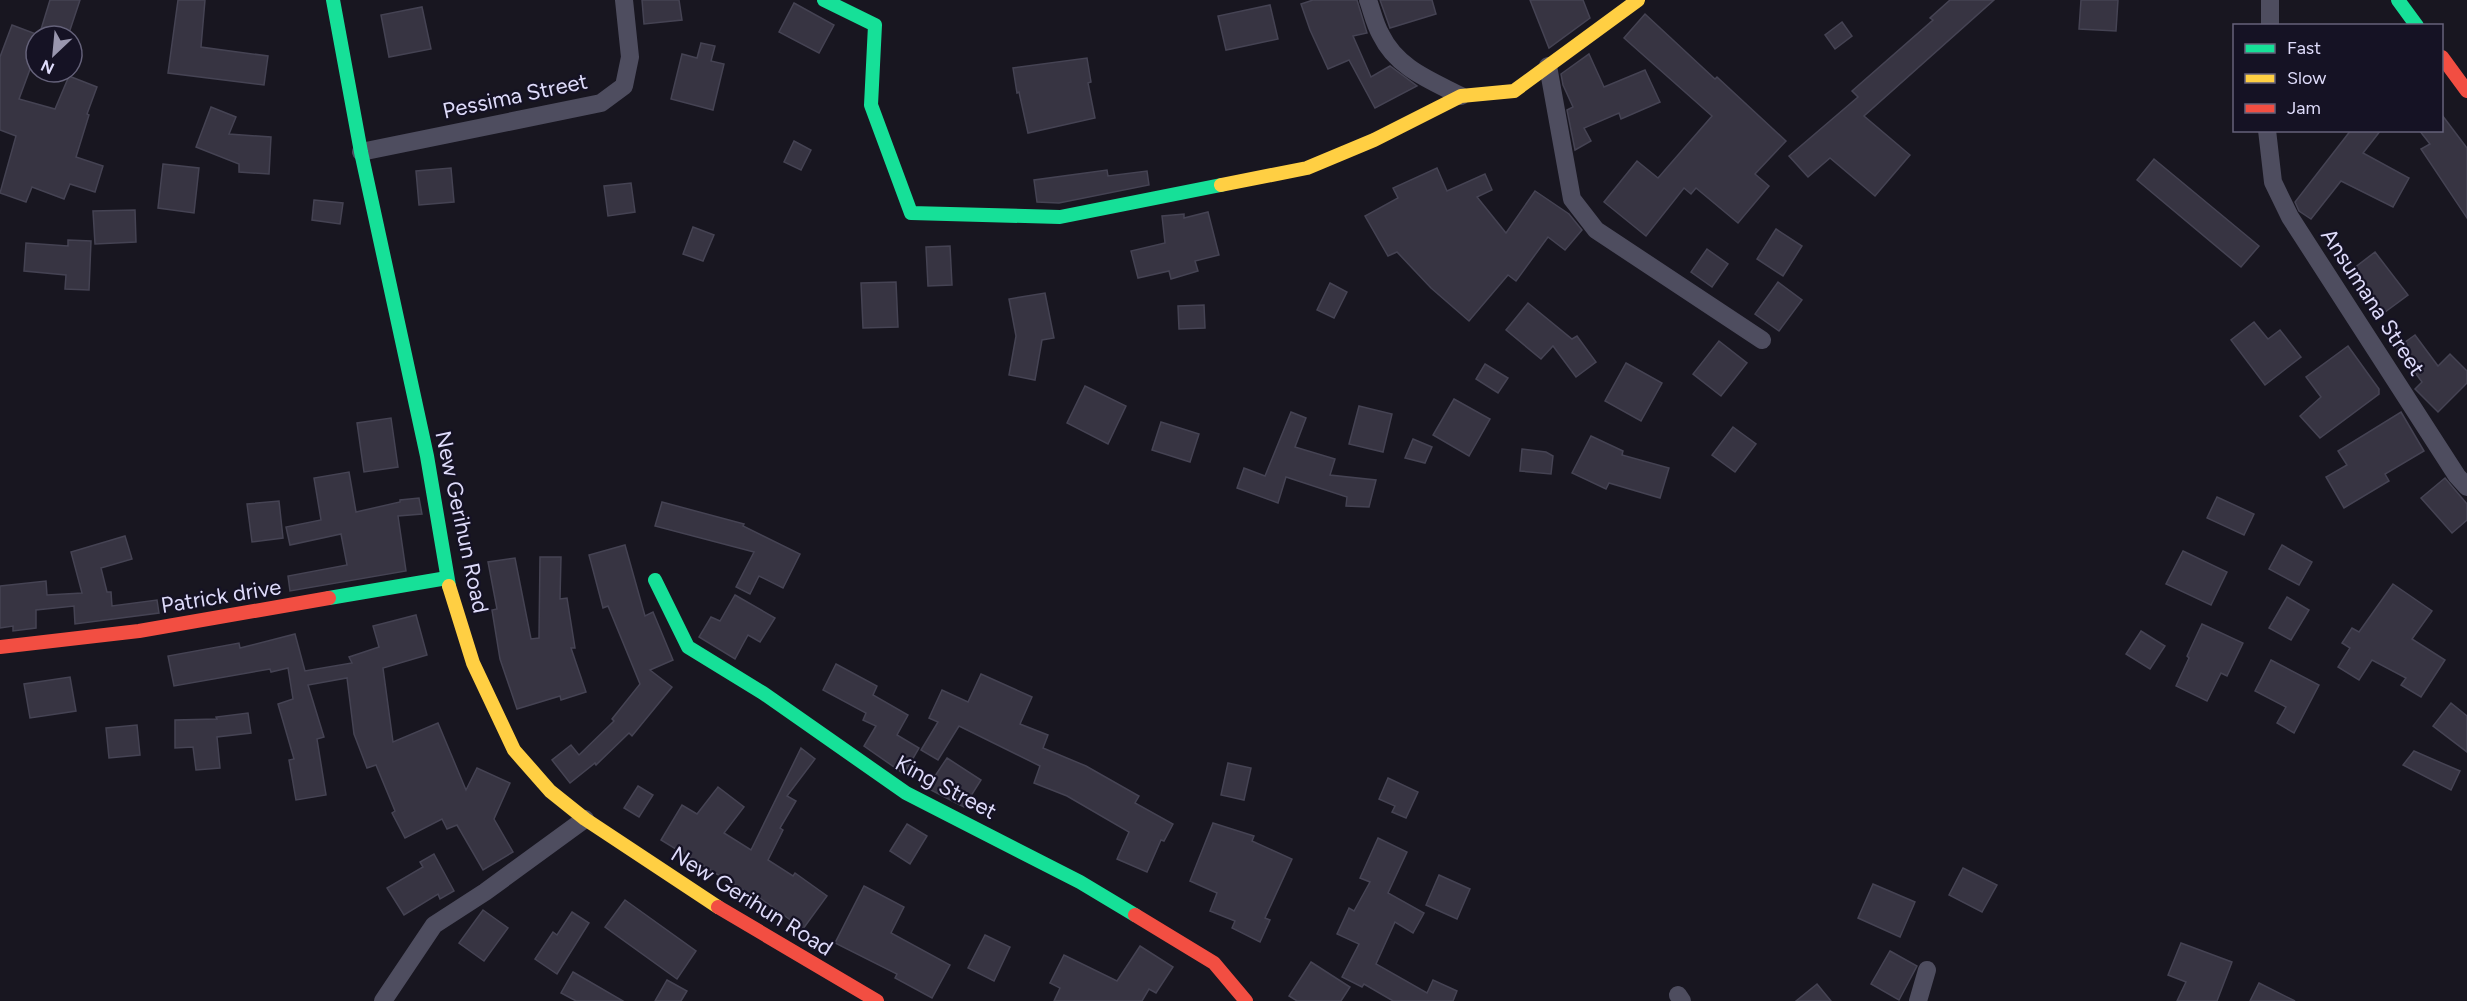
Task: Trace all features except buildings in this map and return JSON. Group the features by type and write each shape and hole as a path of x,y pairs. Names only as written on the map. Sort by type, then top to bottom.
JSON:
{"street":[{"name":"New Gerihun Road","path":"333,0 362,152 427,456 447,578 473,663 514,750 550,791 585,819 727,913 877,1001"},
{"name":"Pessima Street","path":"362,152 601,103 624,86 630,57 624,0"},
{"path":"824,0 874,25 871,105 910,213 1060,217 1307,168 1374,140 1461,96 1514,91 1638,0"},
{"path":"1368,0 1380,35 1397,60 1416,73 1461,96"},
{"path":"2270,0 2270,24"},
{"path":"2398,0 2416,24"},
{"path":"2443,58 2467,91"},
{"path":"1548,66 1572,199 1596,230 1762,340"},
{"name":"Ansumana Street","path":"2267,132 2273,182 2290,217 2457,476 2467,488"},
{"name":"Patrick drive","path":"0,647 139,631 447,578"},
{"name":"King Street","path":"655,580 688,647 763,693 906,793 1080,882 1214,963 1246,1001"},
{"path":"383,1001 434,925 485,892 585,819"},
{"path":"1918,1001 1927,970"}],"traffic: fast":[{"path":"333,0 361,152 427,456 449,586"},
{"path":"824,0 875,25 871,105 911,213 1060,217 1221,185"},
{"path":"2398,0 2416,24"},
{"path":"329,598 447,578"},
{"path":"655,580 688,647 763,693 906,793 1080,882 1135,915"}],"traffic: slow":[{"path":"1221,185 1307,168 1374,140 1461,96 1514,91 1638,0"},
{"path":"449,586 473,663 514,750 550,791 585,819 718,907"}],"traffic: jam":[{"path":"2443,58 2467,91"},
{"path":"0,647 139,631 329,598"},
{"path":"718,907 877,1001"},
{"path":"1135,915 1214,963 1246,1001"}]}
